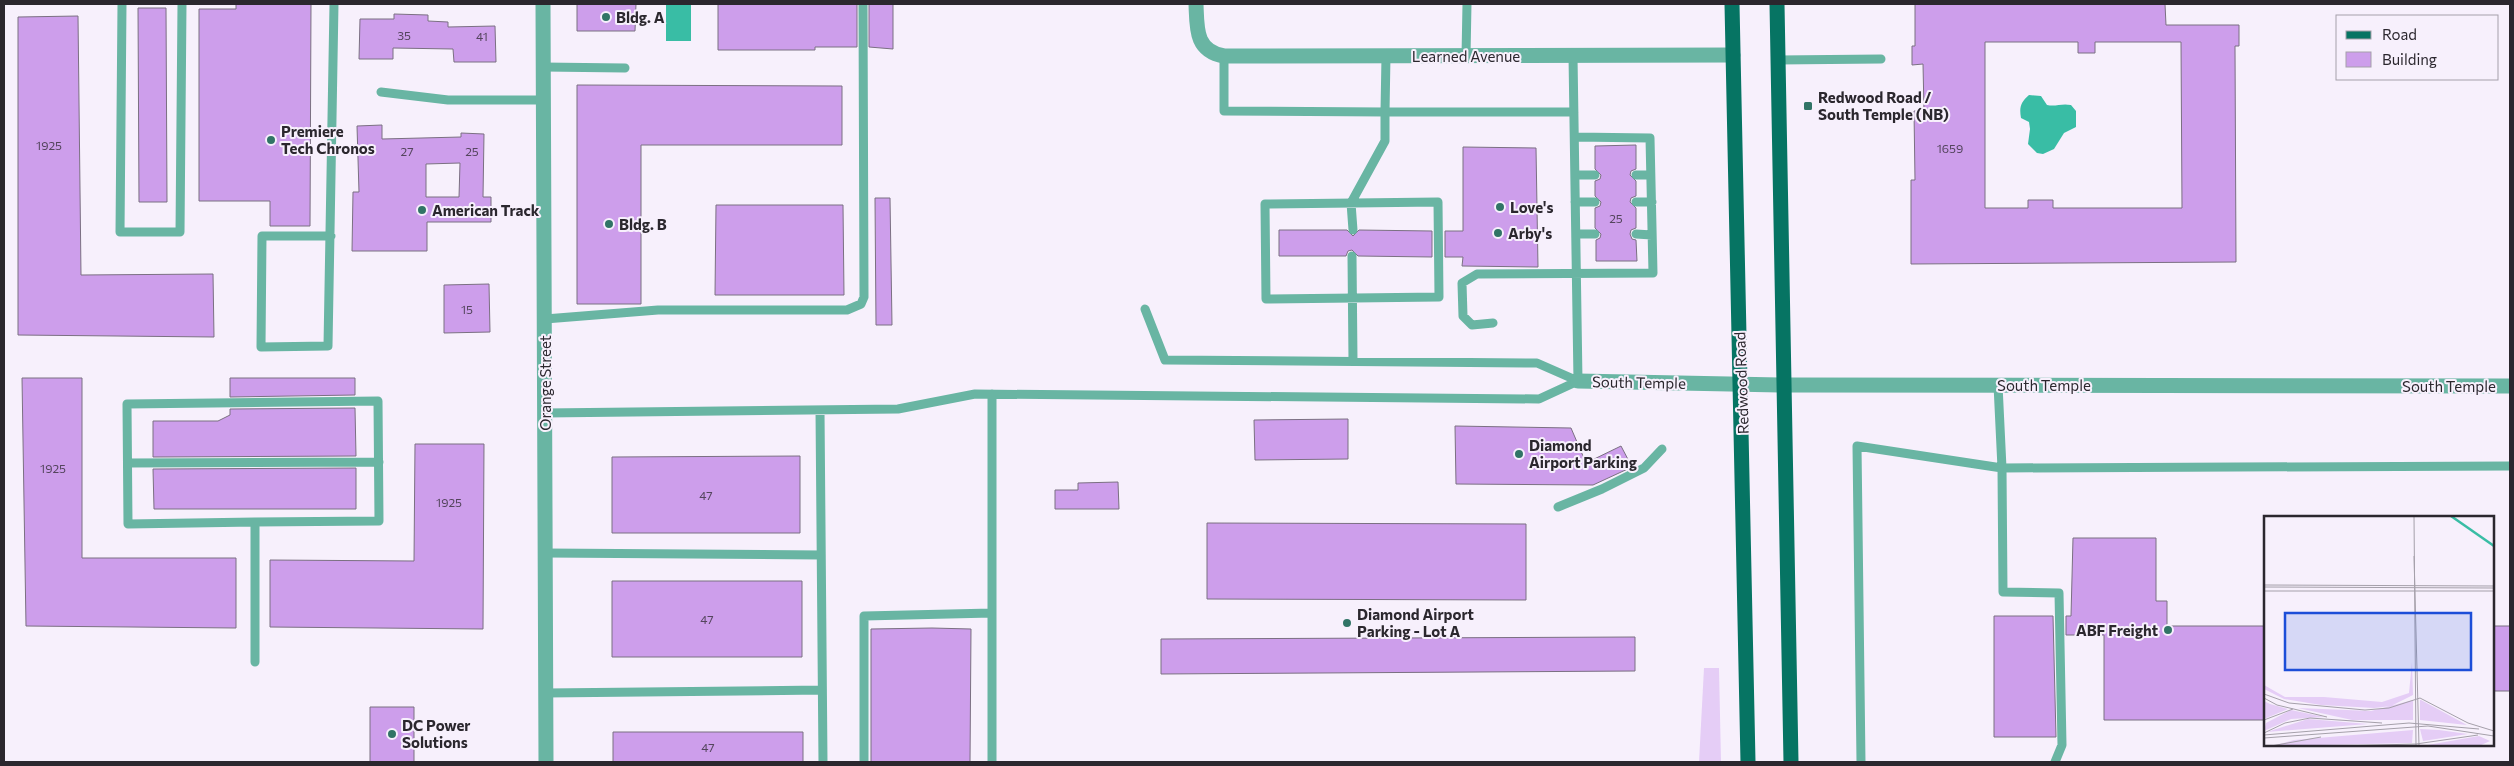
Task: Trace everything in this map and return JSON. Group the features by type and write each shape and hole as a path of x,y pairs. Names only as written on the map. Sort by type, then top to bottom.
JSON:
{"main road":[{"name":"Redwood Road","path":"1732,4 1748,762"},
{"path":"1777,4 1791,762"}],"street":[{"name":"Orange Street","path":"543,4 546,762"},
{"name":"Learned Avenue","path":"1196,4 1197,30 1202,45 1208,51 1224,56 1733,55"},
{"name":"South Temple","path":"1578,381 1783,385 2510,386"}],"lane":[{"path":"122,4 120,232 180,232 182,4"},
{"path":"331,236 262,236 261,347 328,346 331,236 334,4"},
{"path":"545,319 658,310 847,310 861,304 864,297 863,4"},
{"path":"1466,56 1467,4"},
{"path":"1224,56 1224,111 1574,112"},
{"path":"1353,230 1351,203 1385,141 1386,56"},
{"path":"1574,56 1578,381"},
{"path":"1777,60 1881,59"},
{"path":"543,67 626,68"},
{"path":"381,92 448,100 543,100"},
{"path":"1493,323 1472,325 1463,316 1462,283 1477,274 1653,273 1650,138 1574,137"},
{"path":"1575,175 1595,175"},
{"path":"1636,175 1650,175"},
{"path":"1438,202 1439,297 1353,298 1266,299 1265,204 1438,202"},
{"path":"1575,202 1595,202"},
{"path":"1636,202 1652,202"},
{"path":"1576,234 1596,234"},
{"path":"1636,234 1652,235"},
{"path":"1352,256 1353,362"},
{"path":"1145,309 1165,360 1537,363 1578,381"},
{"path":"545,413 898,409 975,394 1539,399 1578,381"},
{"path":"1998,385 2002,468 2003,592 2059,593 2062,745 2055,762"},
{"path":"992,394 992,762"},
{"path":"378,401 378,462 379,521 128,524 127,404 378,401"},
{"path":"820,410 823,762"},
{"path":"1861,762 1857,446 2002,468 2510,466"},
{"path":"1558,507 1602,489 1644,468 1662,449"},
{"path":"128,463 378,462"},
{"path":"255,522 256,662"},
{"path":"545,553 821,555"},
{"path":"864,762 864,616 992,613"},
{"path":"546,693 822,690"}],"shaded area":[{"path":"666,4 691,4 691,41 666,41"},
{"path":"2029,95 2041,96 2047,105 2071,105 2076,111 2076,127 2064,133 2054,149 2043,154 2037,153 2028,144 2029,122 2021,118 2021,105"},
{"path":"1704,668 1719,668 1721,762 1699,762"}],"building":[{"name":"Premiere Tech Chronos","path":"236,4 311,4 310,226 270,226 270,201 199,201 199,9 236,9"},
{"name":"Bldg. A","path":"577,4 636,4 635,31 577,31"},
{"path":"718,4 857,4 857,47 815,47 815,50 718,50"},
{"path":"869,4 893,4 893,49 869,47"},
{"path":"1915,4 2165,4 2166,25 2239,25 2239,46 2235,46 2236,262 1911,264 1911,180 1915,180 1914,111 1924,111 1923,64 1912,65 1912,46 1915,46","holes":["1985,42 2078,42 2078,53 2095,53 2095,42 2181,42 2182,208 2053,208 2053,200 2028,200 2028,208 1985,208"]},
{"path":"138,8 166,8 167,202 139,202"},
{"path":"394,14 428,15 428,21 448,22 448,27 495,26 496,62 454,62 453,49 393,48 393,59 359,59 360,19 394,19"},
{"path":"78,16 81,275 213,274 214,337 18,335 18,17"},
{"name":"Bldg. B","path":"577,85 842,86 842,145 641,145 641,304 577,304"},
{"path":"382,125 382,139 461,137 461,133 484,134 483,197 491,197 491,222 427,222 427,251 352,251 353,192 359,192 357,126","holes":["460,163 459,197 426,197 426,164"]},
{"name":"Love's","path":"1636,145 1636,169 1631,171 1630,175 1636,181 1636,196 1631,198 1630,202 1636,208 1636,228 1631,230 1630,234 1632,239 1636,240 1637,261 1596,261 1596,240 1600,238 1601,234 1595,228 1595,208 1600,206 1601,202 1595,196 1595,181 1600,179 1601,175 1595,169 1595,146"},
{"name":"Love's","path":"1463,147 1536,148 1538,267 1462,266 1463,257 1445,257 1445,231 1463,231"},
{"path":"875,198 890,198 892,325 876,325"},
{"path":"716,205 843,205 844,295 715,295"},
{"path":"1279,230 1347,230 1353,236 1359,230 1432,231 1432,257 1358,256 1352,250 1348,251 1346,256 1279,256"},
{"path":"489,284 490,332 444,333 444,285"},
{"path":"22,378 82,378 82,558 236,558 236,628 26,626"},
{"path":"230,378 355,378 355,395 230,397"},
{"path":"355,408 356,456 153,457 153,421 218,421 230,415 230,409"},
{"path":"1348,419 1348,459 1255,460 1254,420"},
{"name":"Diamond Airport Parking","path":"1455,426 1571,428 1586,463 1621,446 1632,467 1593,485 1456,484"},
{"path":"415,444 484,444 483,629 270,627 270,560 414,561"},
{"path":"800,456 800,533 612,533 612,457"},
{"path":"356,468 356,509 154,509 153,469"},
{"path":"1118,482 1119,509 1055,509 1055,490 1078,490 1078,483"},
{"path":"1207,523 1526,524 1526,600 1207,599"},
{"name":"ABF Freight","path":"2073,538 2156,538 2156,601 2167,601 2167,626 2264,626 2264,720 2104,720 2104,635 2066,635 2066,616 2071,616"},
{"path":"612,581 802,581 802,657 612,657"},
{"path":"1994,616 2053,616 2056,737 1994,737"},
{"path":"2494,626 2510,626 2510,691 2494,691"},
{"path":"871,629 971,629 970,762 871,762"},
{"path":"1635,637 1635,671 1161,674 1161,639"},
{"name":"DC Power Solutions","path":"370,707 414,707 414,762 370,762"},
{"path":"613,732 803,732 803,762 613,762"}],"place":[{"name":"Bldg. A","path":"606,17"},
{"name":"Redwood Road / South Temple (NB)","path":"1808,106"},
{"name":"Premiere Tech Chronos","path":"271,140"},
{"name":"Love's","path":"1500,207"},
{"name":"American Track","path":"422,210"},
{"name":"Bldg. B","path":"609,224"},
{"name":"Arby's","path":"1498,233"},
{"name":"Diamond Airport Parking","path":"1519,454"},
{"name":"Diamond Airport Parking - Lot A","path":"1347,623"},
{"name":"ABF Freight","path":"2168,630"},
{"name":"DC Power Solutions","path":"392,734"}]}
